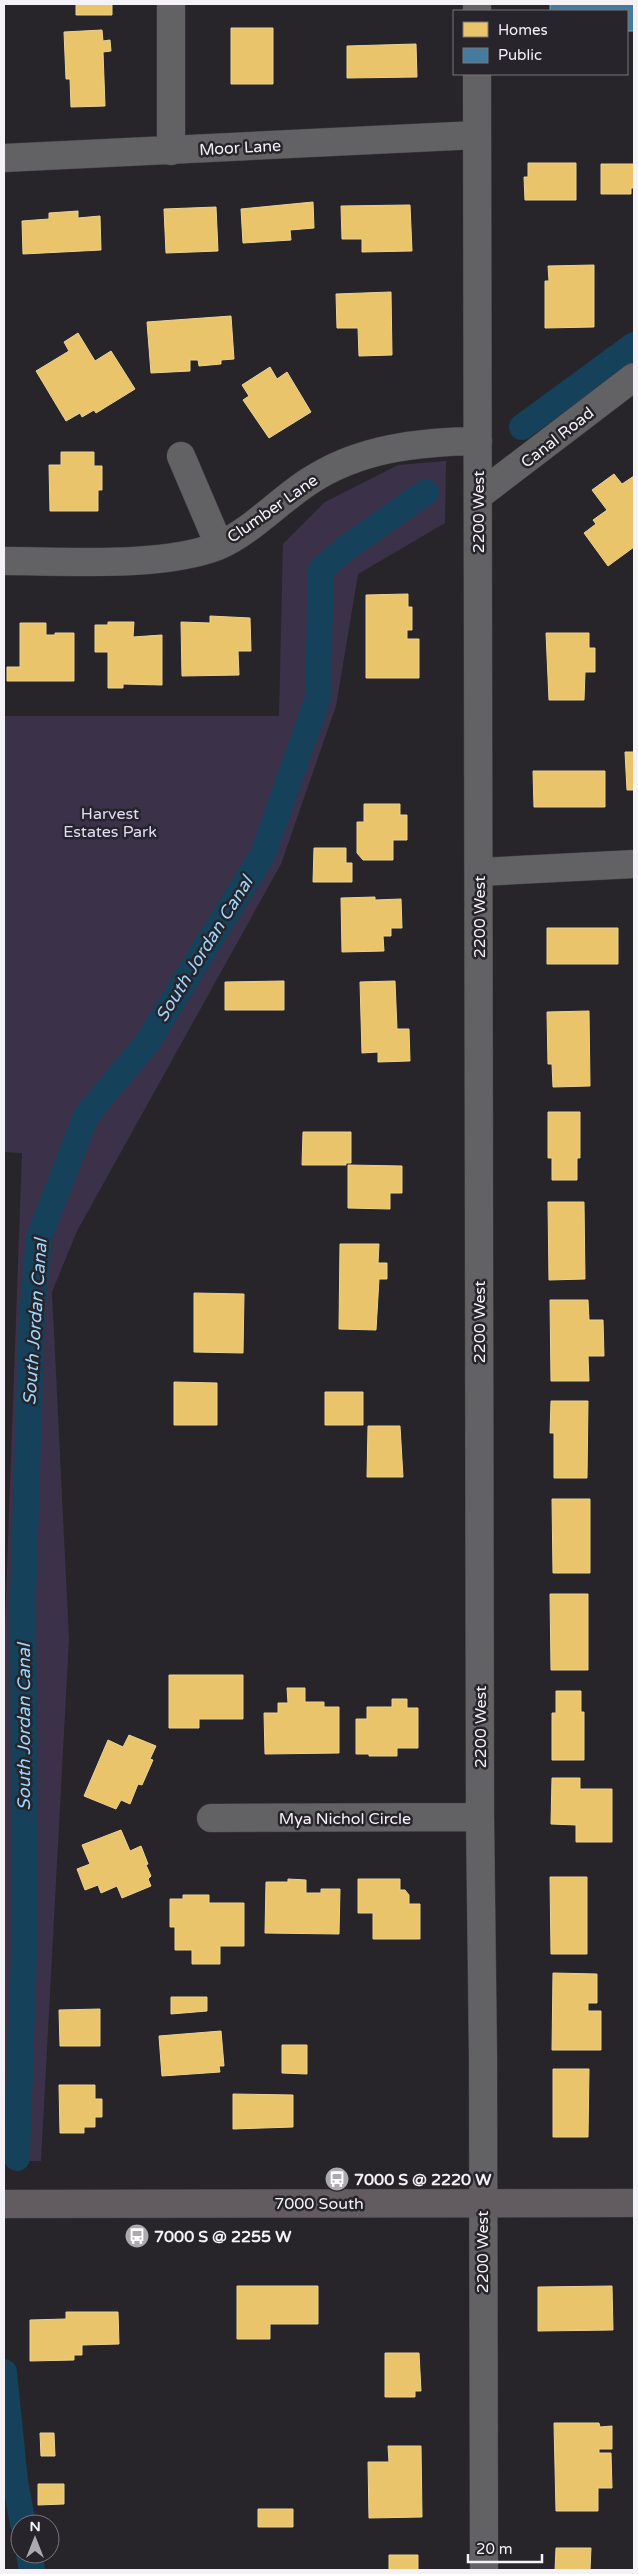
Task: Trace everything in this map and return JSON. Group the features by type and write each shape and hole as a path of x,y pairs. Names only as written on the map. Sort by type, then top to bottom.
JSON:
{"main road":[{"name":"7000 South","path":"4,2204 634,2203"}],"street":[{"path":"171,4 171,151"},
{"name":"2200 West","path":"477,75 480,1817 483,2056 484,2570"},
{"name":"Moor Lane","path":"4,158 477,134"},
{"name":"Canal Road","path":"478,496 634,377"},
{"name":"Clumber Lane","path":"4,561 121,560 183,556 219,545 261,518 307,482 337,465 370,453 402,445 478,441"},
{"path":"181,456 219,545"},
{"path":"479,872 634,864"},
{"name":"Mya Nichol Circle","path":"211,1818 480,1817"}],"green space":[{"name":"Harvest Estates Park","path":"446,461 445,523 358,574 336,706 281,864 77,1231 52,1292 69,1639 41,2161 4,2161 4,1652 22,1153 4,1152 4,716 279,716 283,544 325,502 398,465"}],"building: Homes":[{"path":"76,4 112,4 112,15 76,15"},
{"path":"231,28 273,28 273,84 231,84"},
{"path":"102,30 103,41 110,40 111,51 103,52 105,106 71,107 70,79 66,79 64,32"},
{"path":"416,44 417,77 347,78 347,46"},
{"path":"528,163 576,163 576,200 525,200 524,177 528,177"},
{"path":"601,164 634,164 634,188 631,188 631,194 601,194"},
{"path":"313,202 314,228 290,230 291,240 243,243 241,209"},
{"path":"410,205 412,251 362,252 362,239 342,239 341,206"},
{"path":"216,207 218,251 166,253 164,209"},
{"path":"78,211 78,218 100,216 101,250 23,254 22,221 49,219 49,213"},
{"path":"594,265 594,327 545,328 545,281 549,281 548,266"},
{"path":"391,292 392,355 359,356 358,328 337,328 336,294"},
{"path":"231,316 234,359 221,360 221,364 199,366 198,360 190,360 190,371 151,373 147,322"},
{"path":"78,333 95,361 111,351 135,389 96,413 94,410 82,417 80,413 66,421 36,371 69,351 64,342"},
{"path":"270,367 277,379 287,372 311,412 269,438 243,400 249,396 242,385"},
{"path":"61,452 94,452 94,466 102,466 102,490 98,490 98,511 50,511 49,465 61,465"},
{"path":"614,474 622,484 634,476 634,547 608,566 584,533 596,524 593,520 607,510 592,490"},
{"path":"408,594 408,607 412,607 412,630 407,630 407,639 419,639 419,678 366,678 366,595"},
{"path":"210,616 250,618 251,651 238,651 239,675 182,676 181,622 210,623"},
{"path":"108,622 134,622 133,637 162,635 162,685 123,684 123,688 108,688 108,652 95,652 95,625 108,625"},
{"path":"20,623 46,623 46,635 74,633 74,681 7,681 7,667 20,667"},
{"path":"546,633 589,633 589,648 595,648 595,672 585,672 584,700 549,700"},
{"path":"625,752 634,752 634,790 627,790"},
{"path":"533,771 605,771 605,807 534,807"},
{"path":"364,804 400,804 400,815 407,815 407,840 393,840 393,860 363,860 357,853 357,822 364,822"},
{"path":"314,848 346,848 346,863 352,863 352,882 313,882"},
{"path":"375,897 375,900 401,899 402,928 391,928 391,936 383,936 384,951 342,952 341,898"},
{"path":"547,928 618,928 618,964 547,964"},
{"path":"284,981 284,1010 225,1010 225,982"},
{"path":"395,981 397,1029 409,1029 410,1061 378,1062 378,1052 362,1053 360,982"},
{"path":"589,1011 590,1086 553,1087 552,1064 548,1064 547,1012"},
{"path":"548,1112 580,1112 580,1158 577,1158 577,1180 552,1180 552,1158 548,1158"},
{"path":"303,1132 351,1132 351,1163 346,1163 346,1165 302,1165"},
{"path":"348,1165 402,1166 402,1193 390,1193 390,1209 348,1208"},
{"path":"548,1202 584,1202 585,1279 549,1280"},
{"path":"340,1244 379,1244 378,1263 387,1263 387,1279 379,1279 376,1330 339,1329"},
{"path":"194,1293 244,1294 243,1353 194,1352"},
{"path":"550,1300 588,1300 589,1320 603,1320 604,1356 588,1356 589,1381 551,1381"},
{"path":"174,1382 217,1383 217,1425 174,1425"},
{"path":"325,1392 363,1392 363,1425 325,1425"},
{"path":"551,1401 588,1401 587,1478 554,1478 554,1433 550,1433"},
{"path":"368,1426 400,1426 403,1477 367,1477"},
{"path":"552,1499 590,1499 590,1573 553,1573"},
{"path":"550,1594 588,1594 588,1670 551,1670"},
{"path":"169,1675 243,1675 243,1719 199,1719 199,1728 169,1728"},
{"path":"287,1688 305,1688 305,1702 324,1702 324,1707 339,1707 339,1753 265,1754 264,1713 278,1713 278,1703 288,1703"},
{"path":"556,1691 581,1691 581,1712 584,1712 584,1760 552,1760 552,1713 556,1713"},
{"path":"392,1699 407,1699 407,1708 418,1708 418,1748 397,1748 397,1756 356,1754 356,1719 367,1719 367,1707 392,1707"},
{"path":"129,1735 156,1746 150,1759 153,1760 142,1785 138,1784 130,1804 121,1800 116,1809 84,1796 108,1740 123,1747"},
{"path":"552,1778 580,1778 580,1789 612,1789 612,1842 576,1842 576,1825 551,1824"},
{"path":"121,1830 130,1851 141,1846 151,1876 148,1879 151,1886 122,1898 117,1886 101,1893 98,1885 85,1890 77,1869 90,1864 82,1845"},
{"path":"550,1877 587,1877 587,1954 551,1954"},
{"path":"288,1879 306,1880 306,1893 321,1893 321,1889 340,1889 339,1934 265,1933 266,1882 288,1882"},
{"path":"358,1879 400,1879 400,1890 405,1890 409,1895 409,1904 420,1904 420,1939 373,1939 373,1913 358,1913"},
{"path":"183,1895 209,1895 209,1903 244,1903 244,1946 220,1946 220,1964 192,1964 192,1950 175,1950 175,1927 170,1927 170,1899 183,1899"},
{"path":"553,1973 597,1974 597,2003 588,2003 588,2011 601,2011 601,2050 552,2050"},
{"path":"171,1997 207,1997 207,2011 171,2014"},
{"path":"100,2009 100,2046 60,2046 59,2010"},
{"path":"221,2031 224,2066 219,2066 220,2072 162,2076 159,2036"},
{"path":"282,2045 307,2045 307,2074 282,2073"},
{"path":"553,2069 589,2069 588,2137 553,2137"},
{"path":"59,2085 95,2085 95,2099 102,2099 102,2117 95,2117 95,2127 84,2127 84,2133 60,2133"},
{"path":"233,2094 293,2095 293,2127 233,2129"},
{"path":"237,2286 318,2286 318,2324 270,2324 270,2339 237,2339"},
{"path":"612,2286 613,2330 538,2331 538,2287"},
{"path":"66,2312 118,2312 119,2344 82,2345 82,2355 74,2355 74,2360 30,2361 30,2320 66,2319"},
{"path":"385,2353 419,2353 421,2391 415,2391 415,2397 385,2397"},
{"path":"554,2423 599,2423 600,2427 612,2426 612,2449 599,2449 599,2453 611,2453 612,2488 598,2488 598,2511 556,2511"},
{"path":"40,2433 54,2433 55,2456 41,2456"},
{"path":"388,2446 421,2446 422,2517 369,2518 368,2462 389,2462"},
{"path":"38,2484 64,2484 64,2504 38,2505"},
{"path":"258,2509 293,2509 293,2527 258,2527"},
{"path":"556,2548 591,2548 590,2570 555,2570"},
{"path":"389,2555 418,2555 418,2570 389,2570"}],"building: Public":[{"path":"550,4 634,4 634,31 628,31 628,10 550,10"}],"waterway":[{"name":"South Jordan Canal","path":"522,427 634,345"},
{"name":"South Jordan Canal","path":"17,2158 25,1927 23,1602 32,1317 39,1238 86,1116 147,1043 263,854 318,698 321,570 346,548 426,492"},
{"name":"South Jordan Canal","path":"4,2372 15,2481 21,2514"},
{"name":"South Jordan Canal","path":"31,2564 32,2570"}],"place":[{"name":"7000 S @ 2220 W","path":"337,2179"},
{"name":"7000 S @ 2255 W","path":"137,2236"}]}
